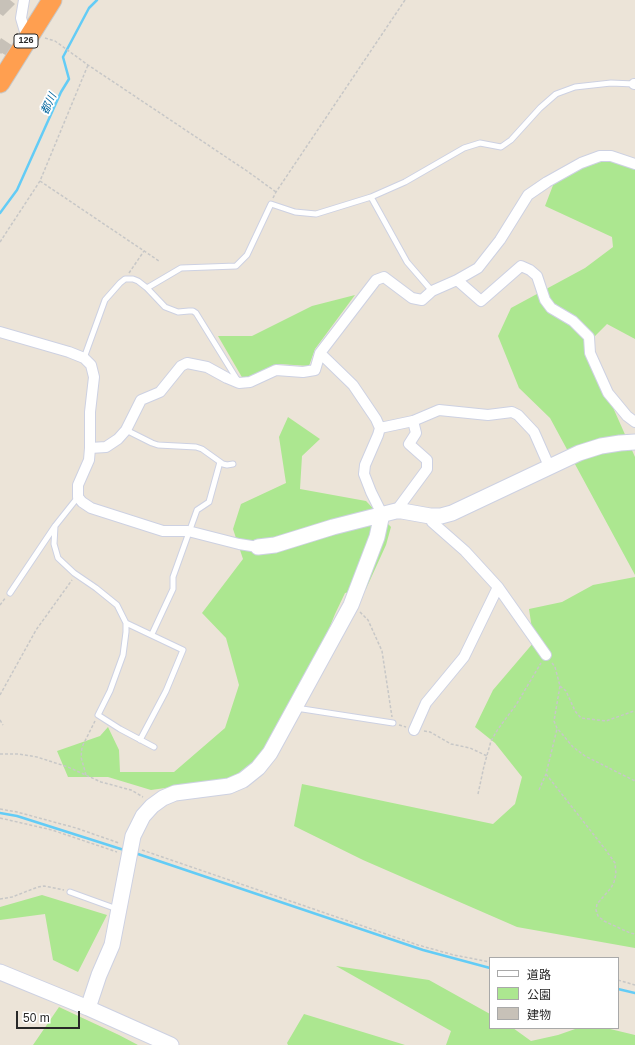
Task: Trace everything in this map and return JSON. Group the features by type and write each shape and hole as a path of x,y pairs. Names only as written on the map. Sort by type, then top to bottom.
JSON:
{"highway":[{"name":"126","path":"0,83 52,0"}],"street":[{"path":"24,0 21,18 26,35 30,36"},
{"path":"90,448 106,447 118,439 126,430 142,400 160,392 181,366 187,363 208,367 239,383 250,382 276,370 303,372 315,370 320,353 376,280 384,278 412,298 422,300 432,291 457,280 478,268 500,240 528,195 547,182 581,163 600,156 611,156 635,164"},
{"path":"457,280 481,301 521,266 530,270 537,276 545,300 551,308 573,321 588,337 590,353 608,393 627,416 635,422"},
{"path":"0,332 68,352 84,358 91,365 94,377 90,412 89,460 78,485 78,497 82,502 91,508 163,531 188,531 239,544 258,547 275,544 388,512 402,511 430,516 441,516 452,513 579,453 601,446 635,442"},
{"path":"320,353 353,385 376,419 380,428 364,465 364,474 370,492 388,512"},
{"path":"380,428 413,422 439,410 488,415 512,412 518,415 534,432 549,466"},
{"path":"88,1008 99,975 112,945 133,836 139,824 152,806 163,798 175,792 229,786 243,780 258,768 270,753 351,605 388,512 428,469 427,460 409,444 416,434 413,422"},
{"path":"430,516 432,522 465,551 498,587 546,654"},
{"path":"414,730 426,703 464,657 498,587"},
{"path":"0,972 88,1008 171,1045"}],"lane":[{"path":"147,288 181,268 236,266 247,254 271,204 295,212 316,214 371,197 405,182 464,148 480,143 501,147 511,140 540,108 556,94 575,87 611,83 634,84"},
{"path":"371,197 407,262 432,291"},
{"path":"84,358 105,300 125,279 133,279 147,288 165,307 178,312 193,311 196,313 239,383"},
{"path":"126,430 158,445 196,447 202,449 220,462 227,465 233,464"},
{"path":"152,634 173,589 172,577 197,510 209,502 220,462"},
{"path":"10,593 55,526 78,497"},
{"path":"55,526 54,544 58,558 74,573 117,605 126,623 123,654 110,691 98,715 120,729 154,747"},
{"path":"126,623 183,650 166,690 140,740"},
{"path":"295,708 393,723"},
{"path":"70,892 119,910"}],"path":[{"path":"271,204 276,192 405,0"},
{"path":"30,36 55,41 276,192"},
{"path":"0,242 40,181 88,65"},
{"path":"40,181 159,261"},
{"path":"125,279 144,251"},
{"path":"0,695 29,641 71,582 74,573"},
{"path":"0,605 10,593"},
{"path":"351,605 368,620 382,651 393,723 414,730 430,732 452,744 470,748 487,756"},
{"path":"478,794 491,741 516,705 546,654 555,667 560,686 554,722 557,728 572,747 585,756 635,782"},
{"path":"560,686 566,691 575,710 581,718 606,721 634,711 635,712"},
{"path":"86,775 81,757 82,747 98,715"},
{"path":"0,720 3,725"},
{"path":"538,790 546,774 557,728"},
{"path":"0,754 19,754 37,757 101,782 132,790 142,795 152,806"},
{"path":"546,774 615,863 616,874 614,882 611,888 597,904 596,910 598,916 604,921 635,934"},
{"path":"0,809 17,812 76,828 130,851"},
{"path":"0,818 130,851 418,945 454,955 489,962"},
{"path":"0,899 12,897 44,886 70,892"},
{"path":"619,980 635,985"}],"green space":[{"path":"635,158 635,339 607,324 595,336 591,358 635,457 635,575 550,418 519,388 498,336 511,308 585,268 613,247 612,237 545,206 557,175 582,159"},
{"path":"355,295 315,349 309,366 279,364 243,379 218,336 252,336 312,306"},
{"path":"288,417 320,439 302,456 300,489 366,501 391,527 386,545 366,589 345,593 312,671 258,761 229,779 151,790 108,777 68,777 57,751 100,736 108,727 119,750 120,772 174,772 225,728 239,685 226,638 202,613 243,559 233,529 241,504 286,483 279,437"},
{"path":"635,577 635,948 517,927 363,860 294,826 302,784 493,824 515,804 522,777 495,743 475,727 493,690 534,642 529,609 562,602 593,585"},
{"path":"42,895 107,915 78,972 53,960 45,914 0,920 0,907"},
{"path":"336,966 429,980 489,1013 489,1029 514,1029 531,1041 558,1035 575,1029 610,1029 635,1035 635,1045 446,1045 451,1031"},
{"path":"59,1007 119,1035 138,1045 33,1045"},
{"path":"304,1014 405,1045 288,1045 287,1043"}],"building":[{"path":"0,0 10,0 15,4 3,16 0,14"},
{"path":"1,38 13,46 7,56 0,53"}],"waterway":[{"name":"都川","path":"0,213 17,190 61,92 69,79 63,57 89,8 97,0"},
{"path":"0,813 17,816 124,850"},
{"path":"135,853 423,950 489,968"},
{"path":"619,989 635,993"}]}
